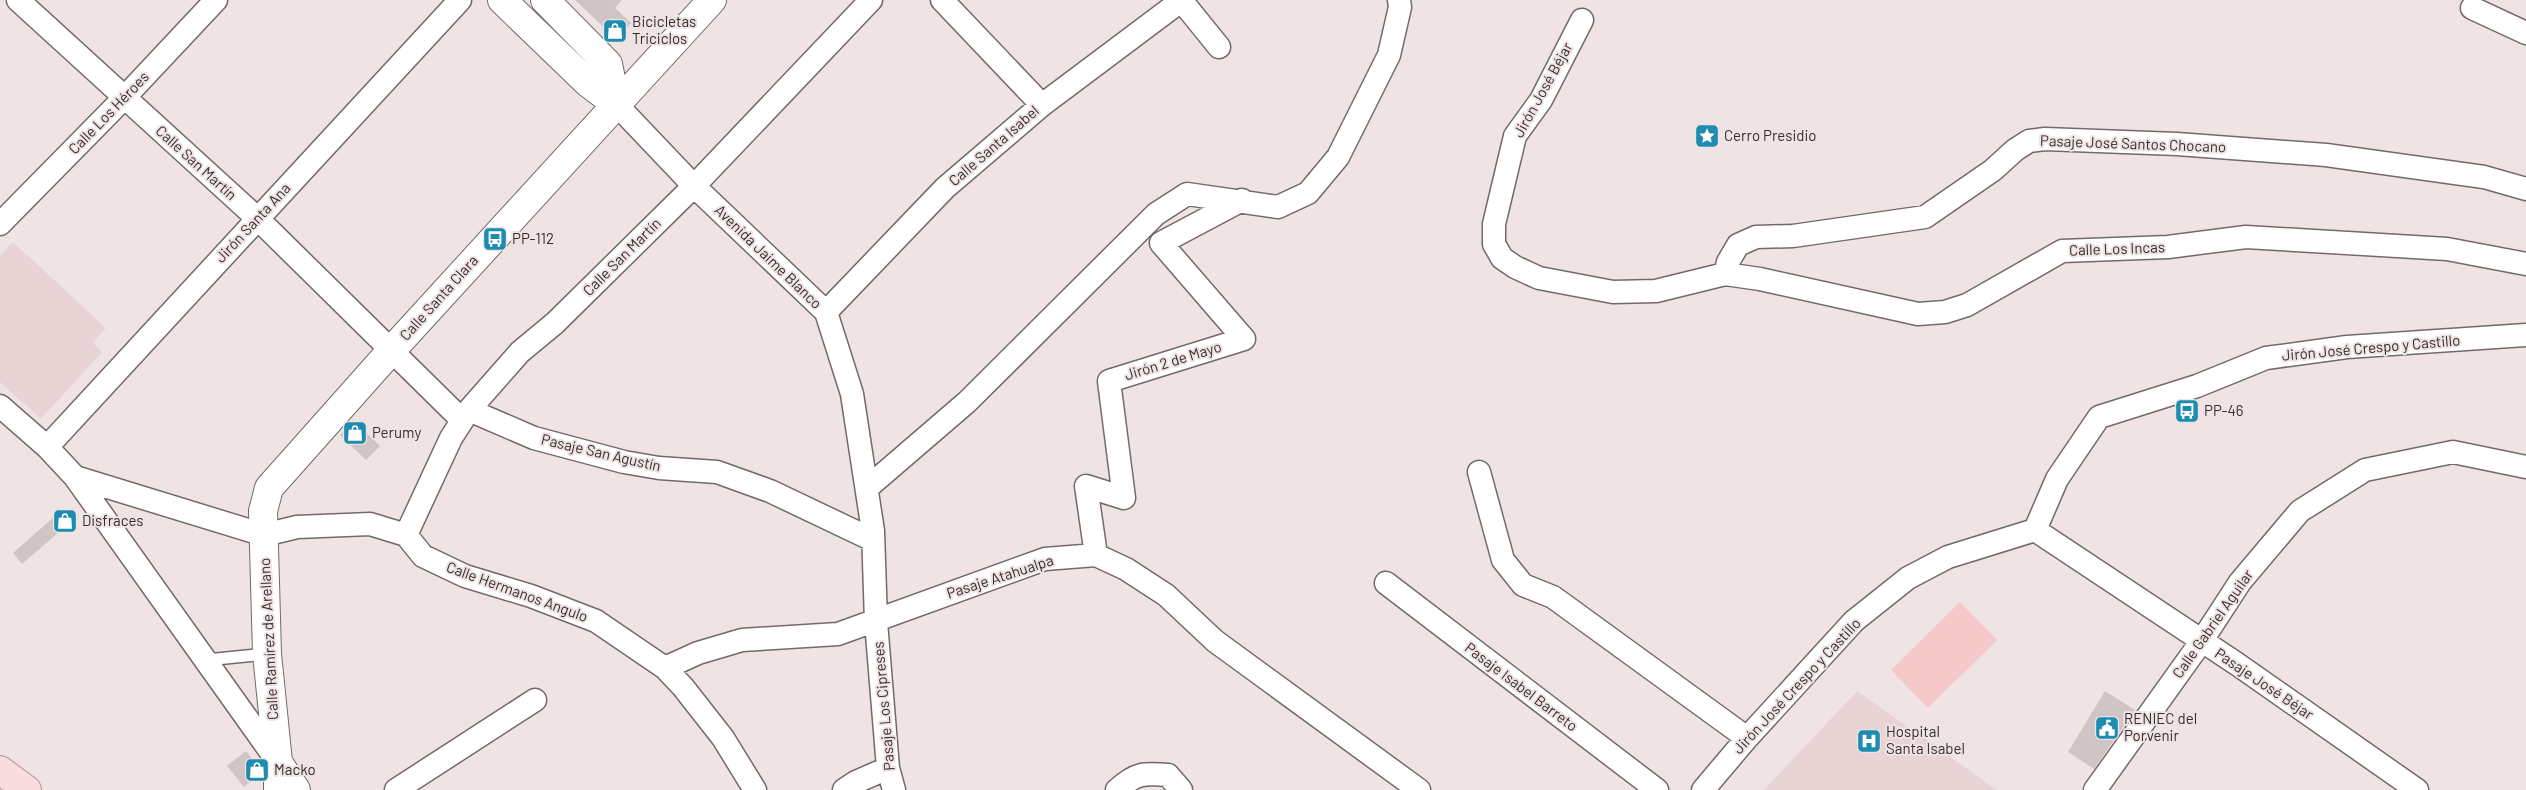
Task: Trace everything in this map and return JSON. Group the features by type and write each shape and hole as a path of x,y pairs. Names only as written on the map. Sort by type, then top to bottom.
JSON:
{"main road":[{"name":"Avenida Jaime Blanco","path":"502,0 588,83 616,104"},
{"path":"544,0 608,64 616,104"},
{"name":"Calle Santa Clara","path":"269,488 390,352 712,0"},
{"name":"Calle Ramírez de Arellano","path":"269,488 262,511 267,654 278,762 278,790"},
{"path":"278,762 296,790"},
{"path":"0,770 27,790"}],"street":[{"name":"Calle San Martín","path":"18,0 257,218 390,352"},
{"name":"Calle Los Héroes","path":"0,224 124,98 216,0"},
{"name":"Jirón Santa Ana","path":"47,447 460,0"},
{"name":"Calle San Martín","path":"406,535 466,415 520,352 555,324 694,186 871,0"},
{"path":"942,0 1042,105"},
{"path":"1182,0 1219,47"},
{"name":"Calle Santa Isabel","path":"826,312 945,188 1042,105 1182,0"},
{"path":"867,488 967,402 1156,214 1187,194 1242,200 1278,207 1308,193 1338,157 1389,56 1400,7 1399,0"},
{"path":"2472,8 2526,33"},
{"name":"Jirón José Béjar","path":"1582,20 1541,100 1515,136 1494,224 1494,244 1502,258 1515,267 1539,278 1613,292 1656,291 1725,274"},
{"name":"Avenida Jaime Blanco","path":"616,104 694,186 826,312 852,394 873,540 876,622"},
{"name":"Pasaje José Santos Chocano","path":"1725,274 1728,262 1738,245 1756,237 1793,236 1925,218 1993,170 2015,150 2029,141 2045,139 2177,144 2326,155 2484,177 2526,189"},
{"name":"Jirón 2 de Mayo","path":"1096,555 1086,486 1124,498 1109,381 1244,339 1161,243 1242,200"},
{"name":"Calle Los Incas","path":"1725,274 1760,279 1918,314 1945,312 1967,305 2062,251 2168,247 2246,237 2446,249 2526,264"},
{"name":"Jirón José Crespo y Castillo","path":"1703,790 1747,738 1854,621 1908,578 1948,557 2035,530 2057,479 2099,417 2197,386 2266,358 2347,347 2526,335"},
{"name":"Pasaje San Agustín","path":"390,352 466,415 534,438 624,462 659,468 717,472 770,491 873,540"},
{"path":"0,406 47,447 75,477 278,762"},
{"name":"Calle Gabriel Aguilar","path":"2095,790 2201,642 2240,582 2300,511 2365,470 2453,452 2526,468"},
{"path":"1479,472 1503,560 1523,585 1553,597 1747,738"},
{"path":"75,477 264,535 297,527 370,524 406,535"},
{"name":"Pasaje José Béjar","path":"2035,530 2201,642 2237,664 2417,790"},
{"name":"Calle Hermanos Angulo","path":"406,535 423,556 465,576 531,596 596,621 665,668 683,686 723,738 755,790"},
{"path":"1096,555 1126,570 1166,595 1215,641 1419,790"},
{"name":"Pasaje Atahualpa","path":"665,668 698,653 742,640 838,634 876,622 949,593 1045,559 1096,555"},
{"name":"Pasaje Isabel Barreto","path":"1386,583 1657,790"},
{"name":"Pasaje Los Cipreses","path":"876,622 888,768 894,790"},
{"path":"396,790 535,700"},
{"path":"844,790 856,782 888,768"},
{"path":"1117,790 1130,779 1143,773 1174,782"}],"lane":[{"path":"206,660 267,654"}],"shaded area":[{"path":"13,242 106,328 93,343 102,352 41,419 0,382 0,256"},
{"path":"1960,602 1997,640 1928,708 1891,670"},
{"name":"Hospital Santa Isabel","path":"1857,691 1997,790 1764,790"}],"building":[{"path":"575,0 622,0 615,8 631,23 616,39"},
{"path":"353,420 380,446 366,460 340,435"},
{"path":"63,509 73,520 22,564 13,553"},
{"path":"2105,691 2135,710 2094,769 2068,752"},
{"path":"246,751 262,771 244,787 227,766"}],"place":[{"name":"Bicicletas Triciclos","path":"615,31"},
{"name":"Cerro Presidio","path":"1707,136"},
{"name":"PP-112","path":"495,239"},
{"name":"PP-46","path":"2187,411"},
{"name":"Perumy","path":"355,433"},
{"name":"Disfraces","path":"65,521"},
{"name":"RENIEC del Porvenir","path":"2107,728"},
{"name":"Hospital Santa Isabel","path":"1869,741"},
{"name":"Macko","path":"257,770"}]}
